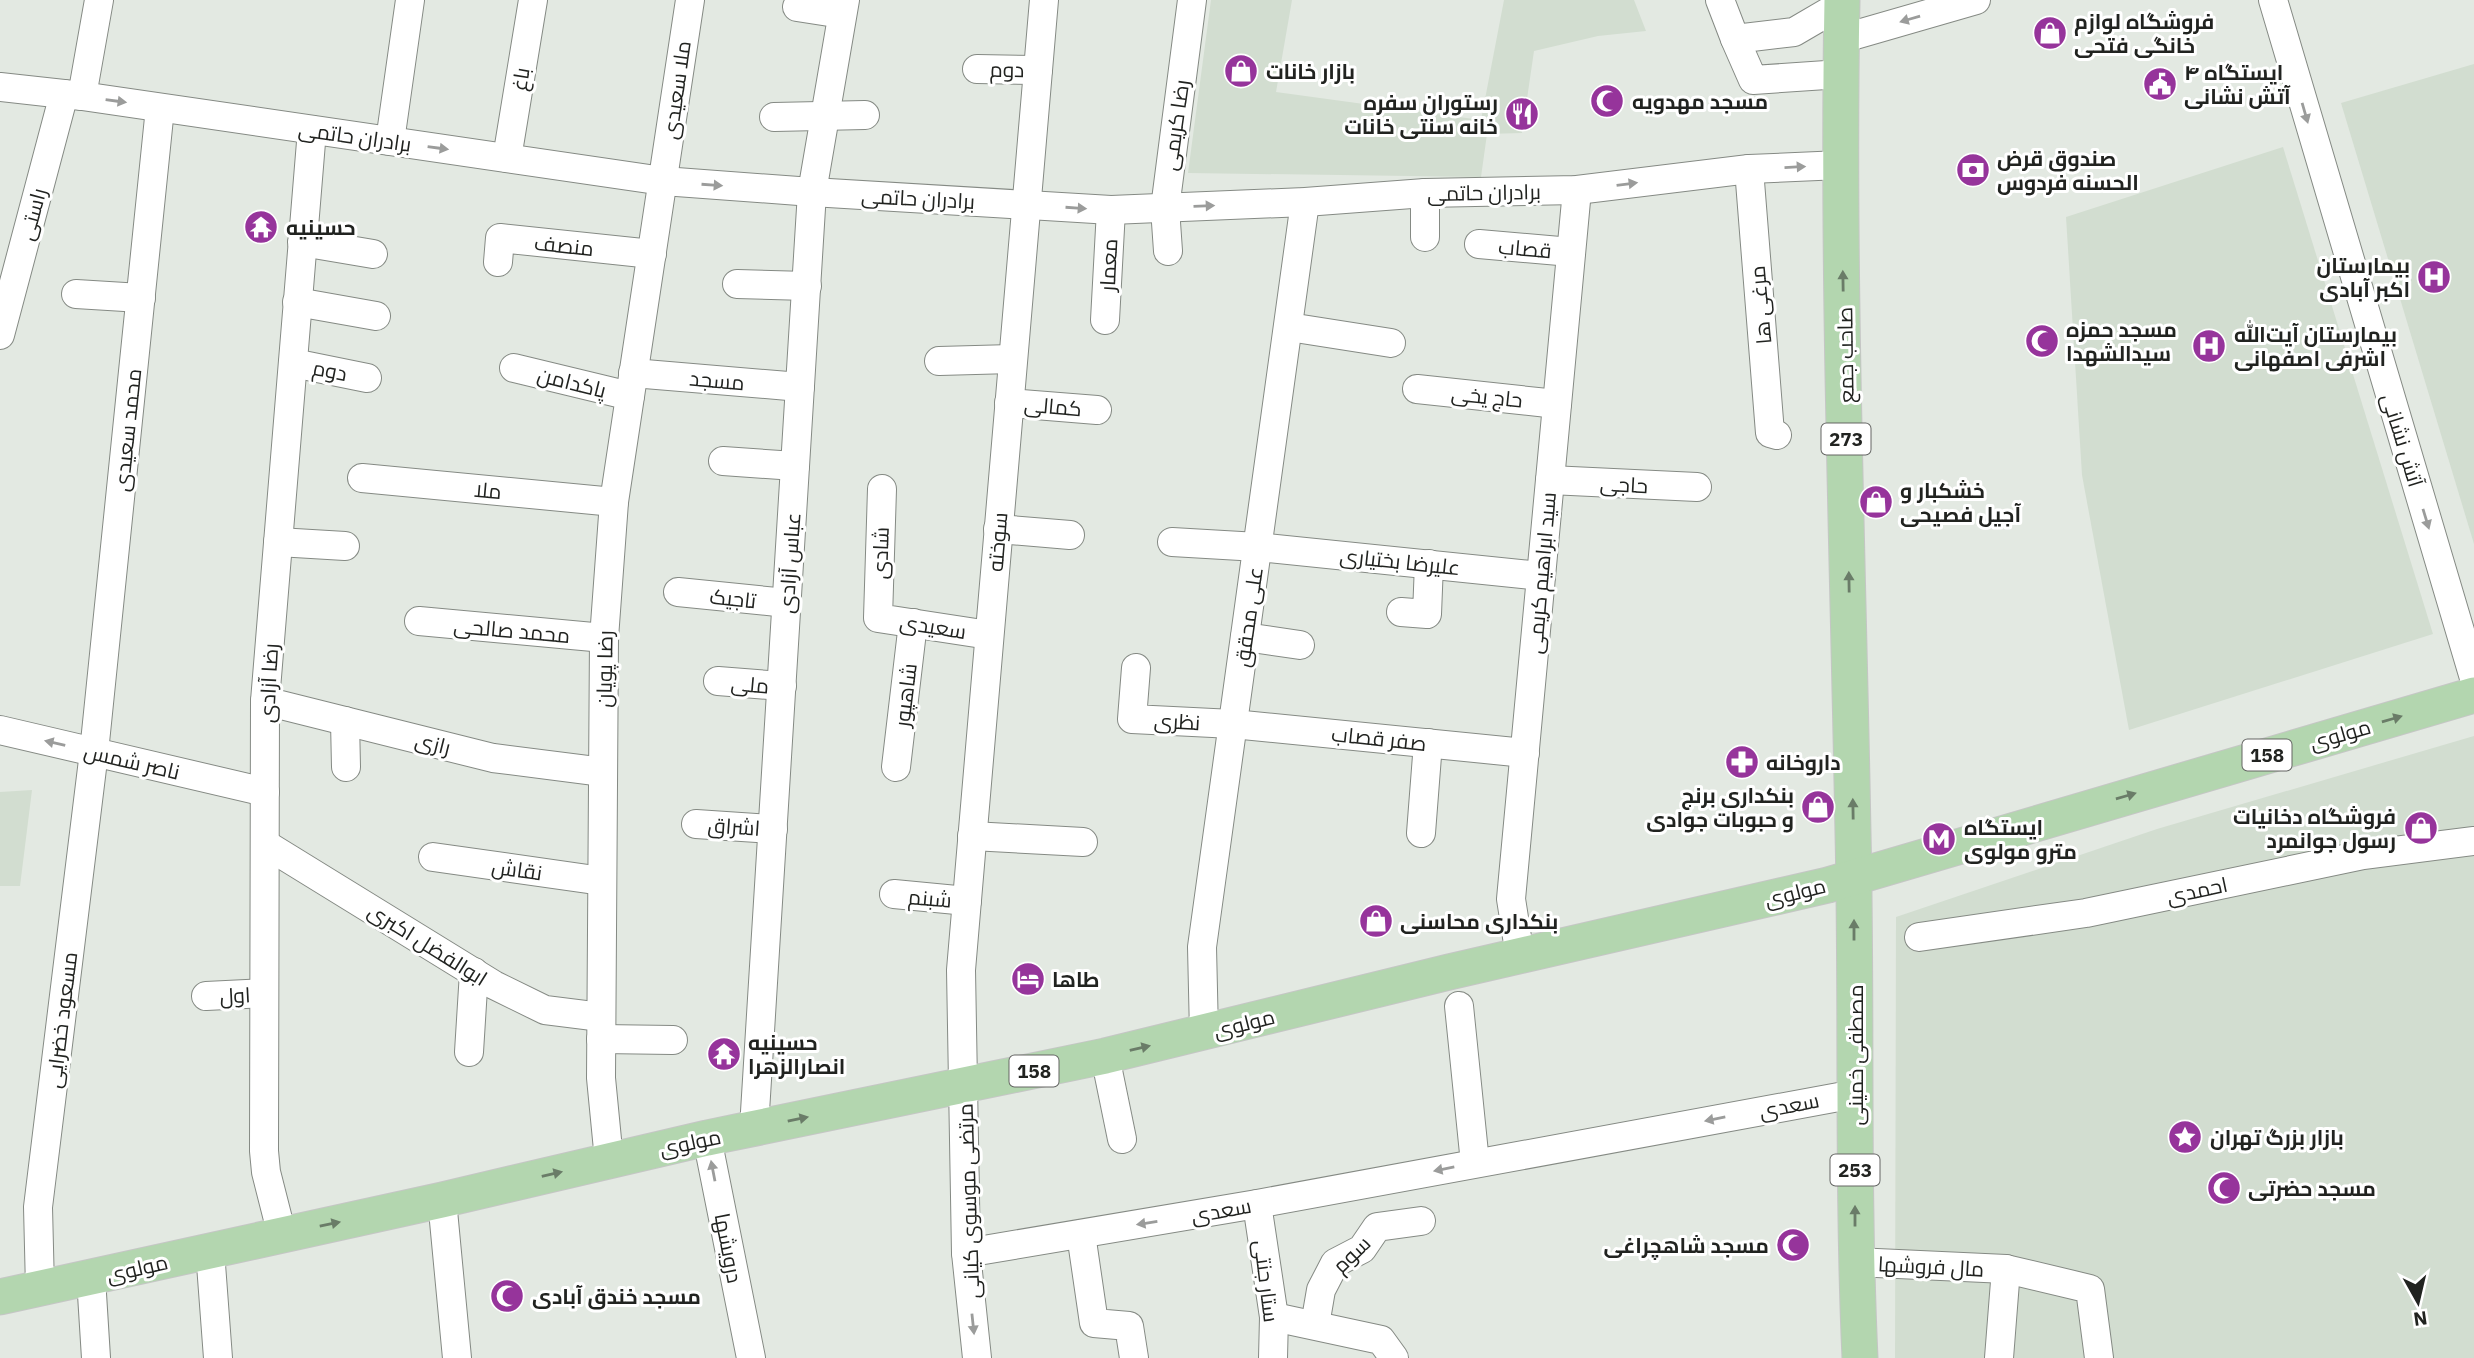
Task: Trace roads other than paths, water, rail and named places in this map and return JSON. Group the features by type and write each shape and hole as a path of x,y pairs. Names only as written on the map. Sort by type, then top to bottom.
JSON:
{"main road":[{"name":"صاحب جمع","path":"1842,2 1841,165 1854,878"},
{"name":"مولوی","path":"0,1297 442,1200 707,1138 1105,1056 1854,878 2474,695"},
{"name":"مصطفی خمینی","path":"1854,878 1856,1262 1860,1358"}],"street":[{"name":"راستی","path":"0,335 99,0"},
{"path":"390,141 410,0"},
{"name":"باغ","path":"507,158 533,0"},
{"name":"ملا سعیدی","path":"663,181 690,0"},
{"name":"سوخته","path":"964,1085 961,970 1044,0"},
{"name":"رضا کریمی","path":"1168,251 1165,208 1192,0"},
{"path":"1720,0 1753,80 1841,74"},
{"path":"1841,39 1976,0"},
{"name":"آتش نشانی","path":"2273,0 2474,678"},
{"path":"1735,39 1794,32 1842,2"},
{"path":"797,7 844,7"},
{"name":"عباس آزادی","path":"754,1128 812,192 844,7"},
{"name":"دوم","path":"976,69 1038,70"},
{"name":"برادران حاتمی","path":"0,87 73,95 663,181 1111,210 1305,202 1425,193 1577,190 1749,169 1841,165"},
{"name":"محمد سعیدی","path":"94,752 160,108"},
{"path":"774,117 865,115"},
{"name":"رضا آزادی","path":"282,1235 266,1172 264,1152 265,701 312,130"},
{"name":"مرغی ها","path":"1749,169 1770,433 1777,435"},
{"name":"رضا پویان","path":"609,1160 601,1078 604,638 614,502 663,181"},
{"name":"سید ابراهیم کریمی","path":"1520,956 1511,899 1577,190"},
{"path":"1425,193 1425,237"},
{"name":"علی محقق","path":"1204,1033 1202,947 1305,202"},
{"name":"معمار","path":"1105,320 1111,210"},
{"name":"منصف","path":"498,261 500,238 652,254"},
{"path":"302,242 373,254"},
{"name":"قصاب","path":"1479,244 1571,251"},
{"path":"737,284 807,286"},
{"path":"76,294 141,299"},
{"path":"298,302 376,316"},
{"path":"1289,327 1391,343"},
{"path":"939,361 1012,359"},
{"name":"دوم","path":"293,363 367,378"},
{"name":"پاکدامن","path":"514,368 632,385"},
{"name":"مسجد","path":"632,385 800,387"},
{"name":"حاج یخی","path":"1417,389 1557,404"},
{"name":"کمالی","path":"1009,403 1097,410"},
{"path":"723,461 795,466"},
{"name":"ملا","path":"362,478 614,502"},
{"name":"حاجی","path":"1550,480 1697,487"},
{"name":"شادی","path":"878,618 882,489"},
{"path":"998,529 1070,535"},
{"path":"278,542 345,546"},
{"name":"علیرضا بختیاری","path":"1172,542 1258,547 1541,576"},
{"path":"1401,612 1427,614 1429,564"},
{"name":"تاجیک","path":"678,592 787,603"},
{"name":"سعیدی","path":"878,618 989,635"},
{"name":"محمد صالحی","path":"419,621 604,638"},
{"name":"شاهپور","path":"896,767 913,623"},
{"path":"1245,637 1300,645"},
{"name":"نظری","path":"1136,668 1132,719 1233,724"},
{"name":"ملی","path":"718,681 782,686"},
{"name":"رازی","path":"265,701 494,758 603,772"},
{"path":"345,720 346,767"},
{"name":"صفر قصاب","path":"1233,724 1525,753"},
{"name":"ناصر شمس","path":"0,730 265,792"},
{"path":"1421,833 1428,743"},
{"name":"مسعود خضرایی","path":"40,1288 38,1207 94,752"},
{"name":"اشراق","path":"696,824 773,829"},
{"path":"972,836 1083,842"},
{"name":"احمدی","path":"1919,937 2086,913 2363,855 2474,841"},
{"name":"ابوالفضل اکبری","path":"265,844 474,972 545,1010 601,1028 674,1040"},
{"name":"نقاش","path":"433,857 602,881"},
{"name":"شبنم","path":"894,894 967,901"},
{"path":"469,1052 474,972"},
{"name":"اول","path":"206,996 264,993"},
{"path":"1459,1006 1475,1163"},
{"path":"1105,1056 1122,1139"},
{"name":"مرتضی موسوی کیانی","path":"964,1085 965,1253 977,1358"},
{"name":"سعدی","path":"965,1253 1256,1205 1855,1094"},
{"name":"درویشها","path":"707,1138 751,1358"},
{"path":"442,1200 457,1358"},
{"name":"ستار جنتی","path":"1256,1205 1274,1317 1273,1358"},
{"name":"سوم","path":"1315,1325 1321,1290 1335,1263 1362,1249 1377,1227 1421,1221"},
{"path":"1082,1234 1094,1324 1129,1326 1134,1358"},
{"path":"209,1251 218,1358"},
{"name":"مال فروشها","path":"1856,1262 2006,1269 2090,1289 2099,1358"},
{"name":"مال فروشها","path":"1999,1358 2006,1269"},
{"path":"91,1278 96,1358"},
{"path":"1274,1317 1381,1340 1394,1358"}],"place":[{"name":"فروشگاه لوازم خانگی فتحی","path":"2050,33"},
{"name":"بازار خانات","path":"1241,71"},
{"name":"ایستگاه ۴ آتش نشانی","path":"2160,84"},
{"name":"مسجد مهدویه","path":"1607,101"},
{"name":"رستوران سفره خانه سنتی خانات","path":"1522,114"},
{"name":"صندوق قرض الحسنه فردوس","path":"1973,170"},
{"name":"حسینیه","path":"261,227"},
{"name":"بیمارستان اکبر آبادی","path":"2434,277"},
{"name":"مسجد حمزه سیدالشهدا","path":"2042,341"},
{"name":"بیمارستان آیت‌الله اشرفی اصفهانی","path":"2209,346"},
{"name":"خشکبار و آجیل فصیحی","path":"1876,502"},
{"name":"داروخانه","path":"1742,762"},
{"name":"بنکداری برنج و حبوبات جوادی","path":"1818,807"},
{"name":"فروشگاه دخانیات رسول جوانمرد","path":"2421,828"},
{"name":"ایستگاه مترو مولوی","path":"1939,839"},
{"name":"بنکداری محاسنی","path":"1376,921"},
{"name":"طاها","path":"1028,979"},
{"name":"حسینیه انصارالزهرا","path":"724,1054"},
{"name":"بازار بزرگ تهران","path":"2185,1137"},
{"name":"مسجد حضرتی","path":"2224,1188"},
{"name":"مسجد شاهچراغی","path":"1793,1245"},
{"name":"مسجد خندق آبادی","path":"507,1296"}]}
